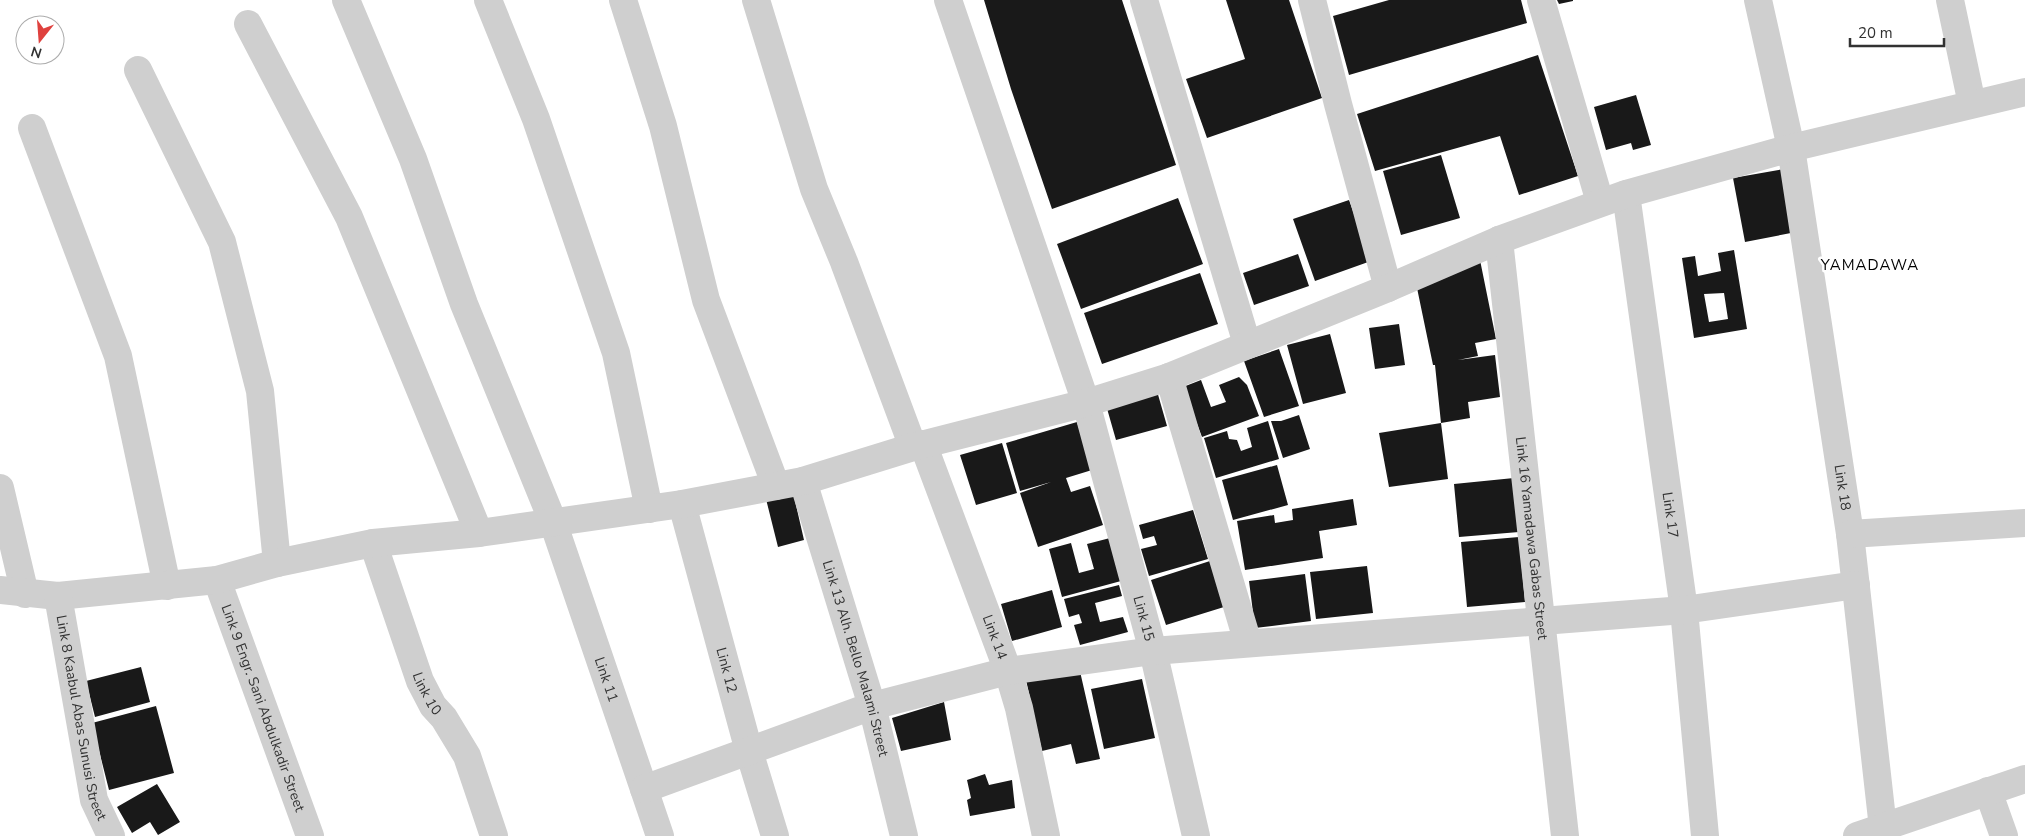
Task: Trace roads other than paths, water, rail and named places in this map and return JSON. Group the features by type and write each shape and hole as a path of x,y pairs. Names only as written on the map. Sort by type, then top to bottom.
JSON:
{"street":[{"name":"Link 11","path":"346,0 413,159 464,304 553,522 660,836"},
{"path":"488,0 536,119 616,353 649,509"},
{"path":"623,0 663,126 706,300 776,486"},
{"name":"Link 14","path":"756,0 814,189 1008,671 1046,836"},
{"name":"Link 15","path":"948,0 1086,403 1153,652 1196,836"},
{"path":"1144,0 1247,344"},
{"path":"1312,0 1388,288"},
{"path":"1541,0 1600,202"},
{"name":"Link 18","path":"1758,0 1791,148 1850,534 1883,828"},
{"path":"1950,0 1972,104"},
{"path":"248,24 349,217 479,533"},
{"path":"138,70 222,242 260,391 278,563"},
{"path":"0,488 13,592 58,596 217,580 278,563 374,543 479,533 649,509 803,481 918,446 1086,403 1169,377 1388,288 1499,240 1600,202 1791,148 2025,92"},
{"path":"32,128 118,356 167,586"},
{"name":"Link 17","path":"1626,194 1684,610 1705,836"},
{"name":"Link 16 Yamadawa Gabas Street","path":"1499,240 1564,836"},
{"path":"1169,377 1248,643"},
{"name":"Link 13 Alh. Bello Malami Street","path":"803,481 872,706 904,836"},
{"name":"Link 12","path":"682,504 749,751 775,836"},
{"path":"1850,534 2025,523"},
{"name":"Link 10","path":"374,543 420,681 433,706 444,718 467,756 494,836"},
{"name":"Link 9 Engr. Sani Abdulkadir Street","path":"217,580 310,836"},
{"path":"644,789 872,706 1008,671 1153,652 1248,643 1684,610 1856,585"},
{"name":"Link 8 Kaabul Abas Sunusi Street","path":"58,596 94,800 110,836"},
{"path":"1857,836 2025,779"},
{"path":"1988,791 2004,836"}],"district":[{"name":"YAMADAWA","path":"1870,265"}]}
